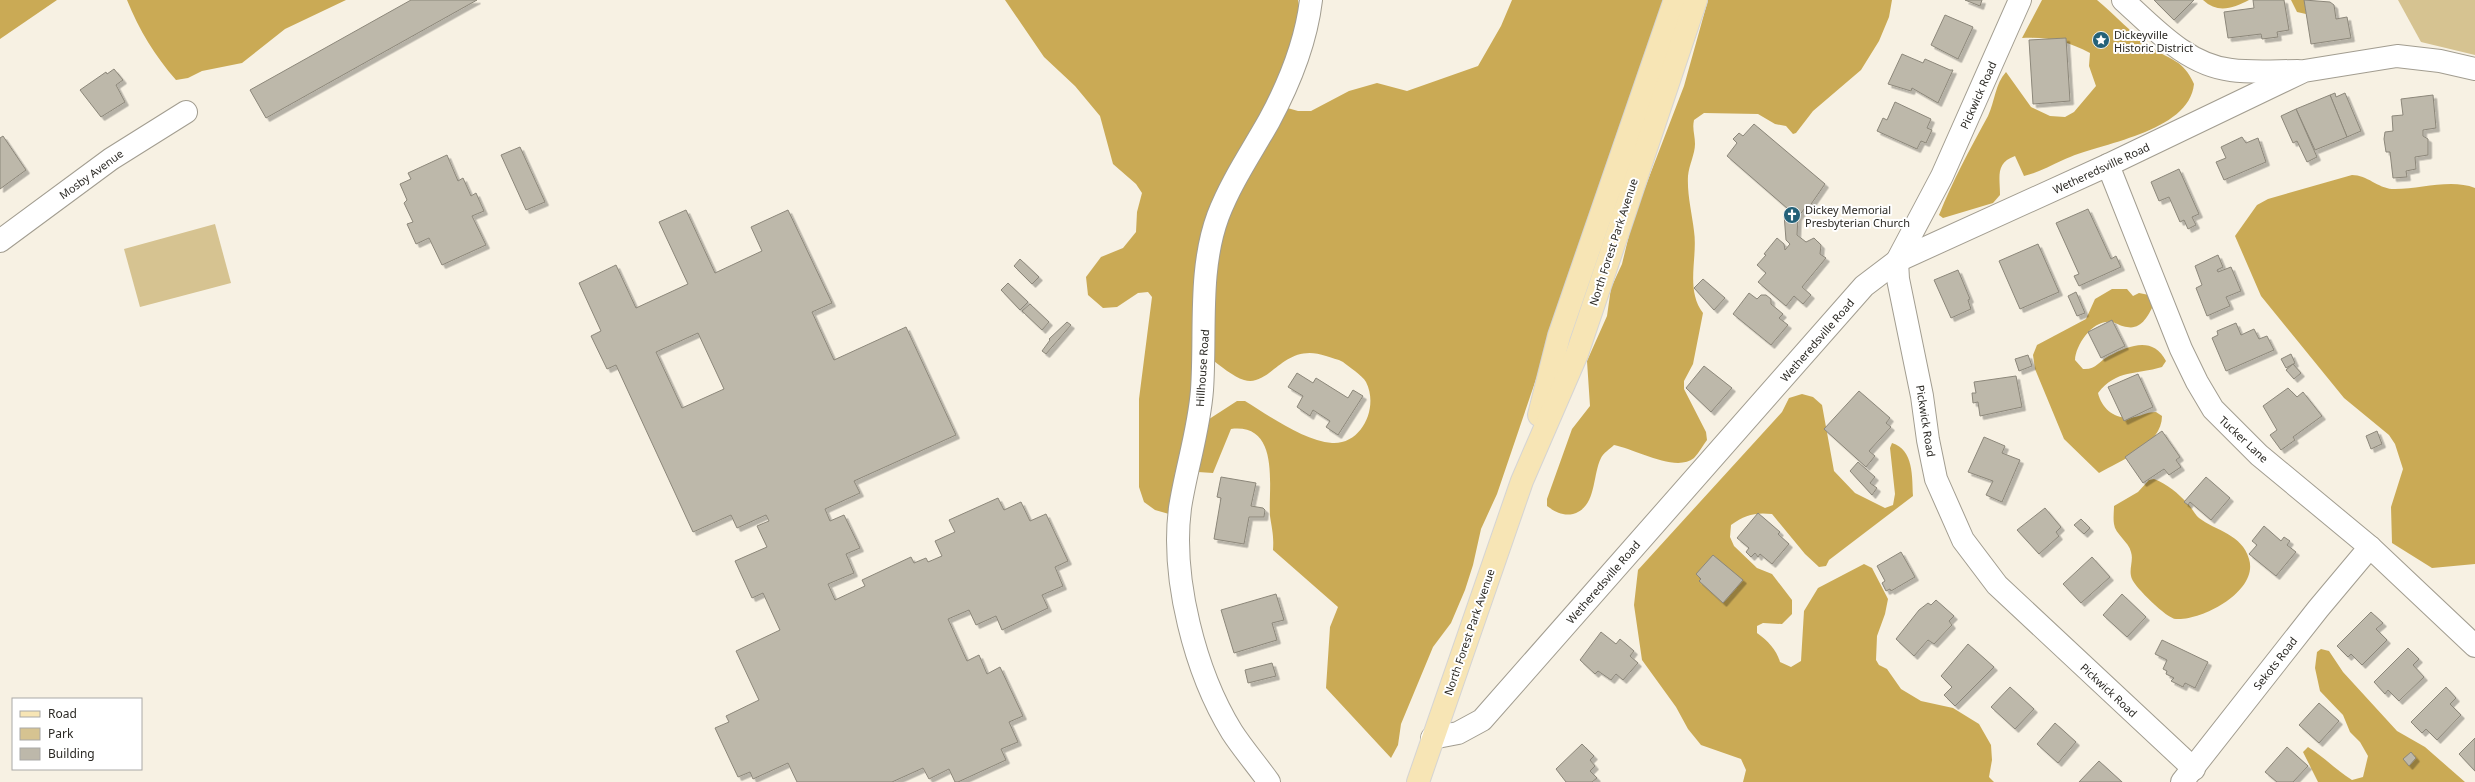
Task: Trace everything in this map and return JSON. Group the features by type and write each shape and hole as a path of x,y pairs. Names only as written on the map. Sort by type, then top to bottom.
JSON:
{"main road":[{"name":"North Forest Park Avenue","path":"1522,481 1559,336 1675,0"},
{"name":"North Forest Park Avenue","path":"1418,782 1522,481 1577,354 1696,0"}],"street":[{"name":"Hillhouse Road","path":"1269,782 1232,732 1218,707 1198,657 1188,619 1181,573 1179,524 1202,393 1207,276 1211,241 1225,197 1269,121 1289,79 1303,39 1310,0"},
{"name":"Pickwick Road","path":"2020,0 1942,176 1897,262 1898,279 1922,396 1928,440 1936,479 1963,540 1997,585 2188,776"},
{"name":"Wetheredsville Road","path":"2123,0 2181,51 2206,63 2231,70 2304,71 2397,56 2440,61 2475,69"},
{"name":"Wetheredsville Road","path":"1432,738 1458,733 1482,720 1864,286 1897,262 2108,165 2304,71"},
{"name":"Mosby Avenue","path":"0,241 111,158 186,112"},
{"name":"Tucker Lane","path":"2108,165 2181,349 2197,382 2213,409 2259,454 2370,547 2475,646"},
{"name":"Sekots Road","path":"2188,776 2313,614 2370,547"}],"green space":[{"path":"2398,0 2475,0 2475,55 2421,42"},
{"path":"215,224 231,283 140,307 124,249"}],"shaded area":[{"path":"0,0 57,0 0,39"},
{"path":"127,0 346,0 285,29 242,63 202,71 188,78 176,80 161,62 148,42"},
{"path":"1005,0 1298,0 1301,18 1285,69 1233,174 1169,514 1155,510 1144,502 1139,487 1139,399 1152,297 1148,292 1138,293 1117,307 1103,308 1088,295 1086,277 1101,257 1123,248 1136,232 1137,212 1142,193 1136,184 1113,164 1100,116 1075,86 1044,57"},
{"path":"1512,0 1665,0 1497,494 1481,529 1473,565 1465,590 1451,623 1433,647 1401,724 1398,745 1391,758 1326,688 1330,627 1338,607 1273,550 1273,536 1270,516 1270,475 1265,447 1258,436 1247,430 1231,429 1213,473 1198,472 1203,423 1237,401 1245,401 1298,433 1310,438 1332,443 1343,442 1352,438 1359,431 1365,423 1369,413 1370,402 1370,392 1362,377 1343,362 1326,356 1311,353 1299,355 1288,359 1262,378 1254,381 1244,380 1235,376 1211,359 1219,231 1284,107 1298,111 1311,111 1349,91 1377,83 1407,91 1478,66 1501,26"},
{"path":"1708,0 1892,0 1889,17 1879,41 1861,70 1813,111 1796,133 1793,134 1786,126 1775,124 1758,114 1704,113 1694,120 1693,126 1695,148 1688,176 1688,183 1695,241 1693,284 1698,304 1703,313 1693,364 1684,381 1684,389 1706,432 1707,440 1694,458 1686,462 1677,463 1655,459 1614,445 1601,458 1598,465 1593,490 1586,505 1581,510 1573,514 1562,514 1547,506 1547,499 1572,429 1590,406 1587,361 1607,316 1611,288 1622,264 1633,219 1684,86"},
{"path":"2042,0 2097,0 2144,42 2181,65 2190,76 2194,84 2188,101 2176,114 2160,125 2140,134 2063,160 2029,175 2024,176 2015,156 2009,159 2001,167 1999,177 2000,195 1993,203 1943,218 1939,215 1944,202 1988,116 1997,87 2006,72 2031,107 2050,116 2065,117 2074,112 2096,86 2089,66 2090,53 2073,45 2049,39 2022,38"},
{"path":"2203,0 2249,0 2231,7 2220,8 2214,7"},
{"path":"2291,0 2305,0 2306,14 2297,12"},
{"path":"2352,175 2363,177 2392,189 2445,184 2465,185 2475,188 2475,564 2432,568 2392,543 2391,507 2403,469 2395,444 2389,435 2344,398 2261,296 2235,236 2257,205 2268,199"},
{"path":"2112,289 2127,289 2133,296 2139,293 2149,295 2153,306 2149,314 2140,324 2136,326 2125,327 2112,322 2105,322 2092,328 2082,340 2075,360 2083,369 2087,369 2097,365 2117,352 2140,345 2155,348 2161,353 2166,361 2162,367 2120,376 2105,385 2098,393 2103,404 2116,416 2128,418 2150,412 2156,412 2162,416 2160,426 2148,444 2099,473 2064,439 2035,369 2033,355 2037,345 2086,319 2095,299"},
{"path":"1802,394 1813,397 1822,405 1834,471 1855,493 1885,508 1893,505 1895,494 1890,448 1892,443 1899,447 1908,458 1912,473 1913,496 1829,560 1826,566 1819,567 1805,554 1772,514 1760,513 1750,515 1731,525 1730,537 1734,546 1757,568 1772,574 1792,600 1792,614 1782,624 1763,623 1757,626 1757,633 1771,646 1780,662 1791,667 1801,661 1804,611 1818,588 1864,564 1872,568 1888,599 1885,614 1877,636 1876,660 1879,665 1887,669 1901,689 1921,701 1953,708 1979,724 1991,745 1992,760 1989,777 1994,782 1743,782 1746,770 1741,759 1701,745 1688,729 1676,707 1642,660 1634,605 1638,570 1782,412 1789,398"},
{"path":"2154,479 2168,486 2184,500 2199,518 2235,538 2246,551 2249,559 2250,571 2245,582 2237,593 2226,602 2200,615 2187,618 2172,618 2152,602 2139,589 2132,579 2132,555 2130,548 2115,528 2114,506 2138,492 2149,480"},
{"path":"2321,649 2329,651 2343,672 2397,731 2425,747 2465,782 2318,782 2303,752 2308,747 2352,780 2363,777 2368,756 2360,742 2350,732 2343,715 2320,691 2315,668 2317,652"}],"building":[{"path":"411,0 477,0 266,118 250,90"},
{"path":"1965,0 1982,0 1980,6"},
{"path":"2154,0 2194,0 2174,20"},
{"path":"2253,0 2284,0 2289,30 2277,32 2278,37 2262,39 2261,34 2228,38 2224,12 2254,8"},
{"path":"2304,0 2330,2 2334,5 2336,19 2347,17 2351,38 2311,44"},
{"path":"1945,15 1973,27 1958,59 1931,45"},
{"path":"2066,38 2070,101 2033,104 2029,40"},
{"path":"1902,54 1923,63 1925,59 1953,70 1938,103 1912,88 1911,91 1888,84"},
{"path":"114,69 123,80 116,85 125,102 101,117 80,90 106,72 107,74"},
{"path":"2335,93 2336,97 2345,93 2361,131 2347,137 2330,95"},
{"path":"2330,95 2347,137 2315,150 2296,109"},
{"path":"2433,95 2436,128 2423,130 2423,136 2428,139 2428,155 2415,157 2416,169 2406,171 2407,177 2393,178 2390,152 2386,152 2384,139 2385,132 2393,131 2392,116 2403,115 2401,99"},
{"path":"1895,102 1931,119 1927,128 1932,130 1926,143 1921,141 1917,149 1877,131 1883,118 1887,120"},
{"path":"2296,109 2317,157 2307,162 2297,141 2293,143 2281,116"},
{"name":"Dickey Memorial Presbyterian Church","path":"1754,124 1825,184 1807,210 1805,208 1798,217 1797,235 1806,242 1814,238 1821,245 1820,254 1826,258 1802,287 1811,295 1803,304 1794,296 1786,306 1758,282 1766,273 1757,265 1766,255 1764,254 1777,238 1784,244 1785,250 1790,244 1786,240 1784,214 1788,209 1727,156 1737,143 1733,139 1739,133 1743,136"},
{"path":"3,136 26,170 0,189 0,138"},
{"path":"2242,137 2246,143 2258,138 2266,162 2224,180 2216,162 2226,158 2221,147"},
{"path":"520,147 545,202 526,210 501,155"},
{"path":"447,155 458,181 463,178 471,196 476,193 484,211 472,216 486,245 442,265 429,238 416,244 407,224 413,222 404,203 407,200 400,184 411,179 408,173"},
{"path":"2179,169 2199,214 2192,217 2196,225 2188,229 2184,220 2180,222 2169,197 2159,201 2151,182"},
{"path":"2088,209 2111,259 2116,256 2121,267 2079,286 2074,276 2079,274 2056,223"},
{"path":"686,210 715,273 762,251 751,227 788,210 832,303 812,312 834,360 906,327 956,435 854,481 860,493 825,509 830,521 844,515 860,548 846,554 854,573 828,584 835,600 865,586 862,580 911,557 914,563 926,558 928,562 942,556 935,541 955,532 949,520 998,498 1004,510 1021,502 1030,521 1046,514 1068,561 1055,567 1063,586 1042,595 1048,608 1002,630 996,616 976,625 969,610 948,619 967,661 979,655 987,674 1000,667 1023,716 1009,722 1018,742 1001,749 1006,760 958,782 955,782 949,769 929,779 923,768 892,782 797,782 788,763 753,779 750,772 738,777 715,728 729,722 726,716 759,700 736,651 780,630 763,593 752,598 735,561 767,547 757,526 769,521 766,515 737,528 731,515 693,532 616,365 607,369 591,336 601,331 579,283 616,265 636,308 688,284 659,222","holes":["698,333 724,389 682,408 656,352"]},
{"path":"2038,244 2059,292 2020,309 1999,261"},
{"path":"2218,255 2223,267 2217,270 2218,272 2231,267 2241,291 2226,297 2230,306 2207,316 2196,288 2202,285 2195,266"},
{"path":"1020,259 1039,277 1032,284 1014,266"},
{"path":"1958,270 1970,299 1968,300 1971,309 1951,318 1934,280"},
{"path":"1703,279 1725,298 1714,310 1694,288"},
{"path":"1008,283 1028,302 1020,310 1001,290"},
{"path":"2076,292 2085,313 2077,316 2068,296"},
{"path":"1749,293 1757,299 1761,295 1766,295 1771,299 1771,304 1783,314 1779,318 1788,325 1771,345 1733,314"},
{"path":"1030,304 1049,322 1042,330 1022,311"},
{"path":"2112,320 2125,346 2101,358 2088,332"},
{"path":"1067,322 1071,325 1046,354 1042,351 1050,340 1049,339"},
{"path":"2236,323 2241,335 2254,329 2259,339 2267,336 2274,350 2226,371 2212,338 2218,335 2217,331"},
{"path":"2291,354 2295,363 2286,368 2281,359"},
{"path":"2028,355 2032,366 2019,371 2015,359"},
{"path":"2293,364 2301,373 2294,379 2286,370"},
{"path":"1704,366 1732,388 1711,412 1686,388"},
{"path":"1297,373 1313,383 1316,378 1348,398 1353,390 1363,396 1338,435 1326,427 1330,421 1313,410 1310,416 1297,407 1303,396 1288,387"},
{"path":"2138,374 2153,407 2124,421 2108,387"},
{"path":"2016,376 2022,407 1980,416 1978,402 1973,403 1972,393 1976,393 1974,382"},
{"path":"2288,388 2297,397 2303,392 2322,416 2293,437 2295,440 2281,450 2270,435 2277,430 2263,406"},
{"path":"1859,391 1890,418 1886,423 1891,427 1869,451 1875,456 1866,467 1824,429"},
{"path":"2162,431 2180,457 2176,460 2181,467 2169,475 2164,469 2143,483 2125,457"},
{"path":"2377,431 2382,444 2371,449 2366,436"},
{"path":"1984,437 2005,446 2002,453 2020,460 2002,502 1986,495 1993,481 1968,472"},
{"path":"1858,462 1875,477 1870,483 1877,488 1872,495 1850,471"},
{"path":"1221,477 1256,483 1251,506 1263,508 1265,510 1264,517 1249,517 1244,544 1214,539 1221,498 1217,497"},
{"path":"2206,477 2230,498 2211,520 2190,502 2188,505 2184,502"},
{"path":"2045,508 2061,527 2056,532 2059,536 2039,554 2017,530"},
{"path":"1758,513 1780,532 1778,534 1789,544 1772,564 1760,554 1758,557 1755,553 1751,557 1746,552 1749,548 1737,538"},
{"path":"2081,519 2090,528 2084,534 2074,525"},
{"path":"2264,526 2281,541 2284,537 2290,541 2287,545 2296,552 2276,576 2249,554 2257,545 2252,541"},
{"path":"1901,552 1915,577 1891,591 1890,589 1886,591 1882,583 1885,581 1877,566"},
{"path":"1713,555 1743,580 1723,603 1699,581 1701,579 1696,574"},
{"path":"2092,557 2110,577 2081,603 2063,584"},
{"path":"1276,594 1284,620 1272,623 1277,640 1234,653 1221,610"},
{"path":"2122,594 2146,617 2127,637 2103,615"},
{"path":"1936,600 1954,616 1949,621 1952,625 1934,644 1928,640 1914,656 1896,639 1919,610 1928,603 1931,605"},
{"path":"2371,612 2383,623 2376,629 2387,640 2362,665 2351,654 2348,657 2337,646"},
{"path":"1601,632 1616,644 1620,639 1634,651 1630,656 1638,663 1623,680 1616,674 1611,680 1598,671 1595,674 1580,660"},
{"path":"2162,640 2208,662 2195,688 2185,683 2183,687 2171,681 2174,678 2166,674 2167,671 2163,669 2167,660 2155,654"},
{"path":"1968,644 1994,667 1955,706 1944,695 1952,687 1941,676"},
{"path":"2408,648 2419,659 2413,665 2424,677 2399,701 2388,690 2385,694 2374,682"},
{"path":"1272,663 1276,676 1248,683 1245,670"},
{"path":"2010,687 2034,709 2015,729 1991,707"},
{"path":"2446,687 2456,698 2450,704 2461,715 2437,740 2426,729 2422,733 2411,722"},
{"path":"2319,703 2339,721 2319,743 2299,725"},
{"path":"2055,723 2076,742 2058,763 2037,744"},
{"path":"2475,738 2475,771 2459,754"},
{"path":"1582,744 1594,756 1590,760 1595,766 1590,771 1597,778 1592,782 1566,782 1556,769"},
{"path":"2287,747 2308,766 2293,782 2277,782 2265,772"},
{"path":"2411,752 2416,758 2409,766 2403,759"},
{"path":"2099,761 2122,782 2079,782"}],"place":[{"name":"Dickeyville Historic District","path":"2101,40"},
{"name":"Dickey Memorial Presbyterian Church","path":"1792,215"}]}
